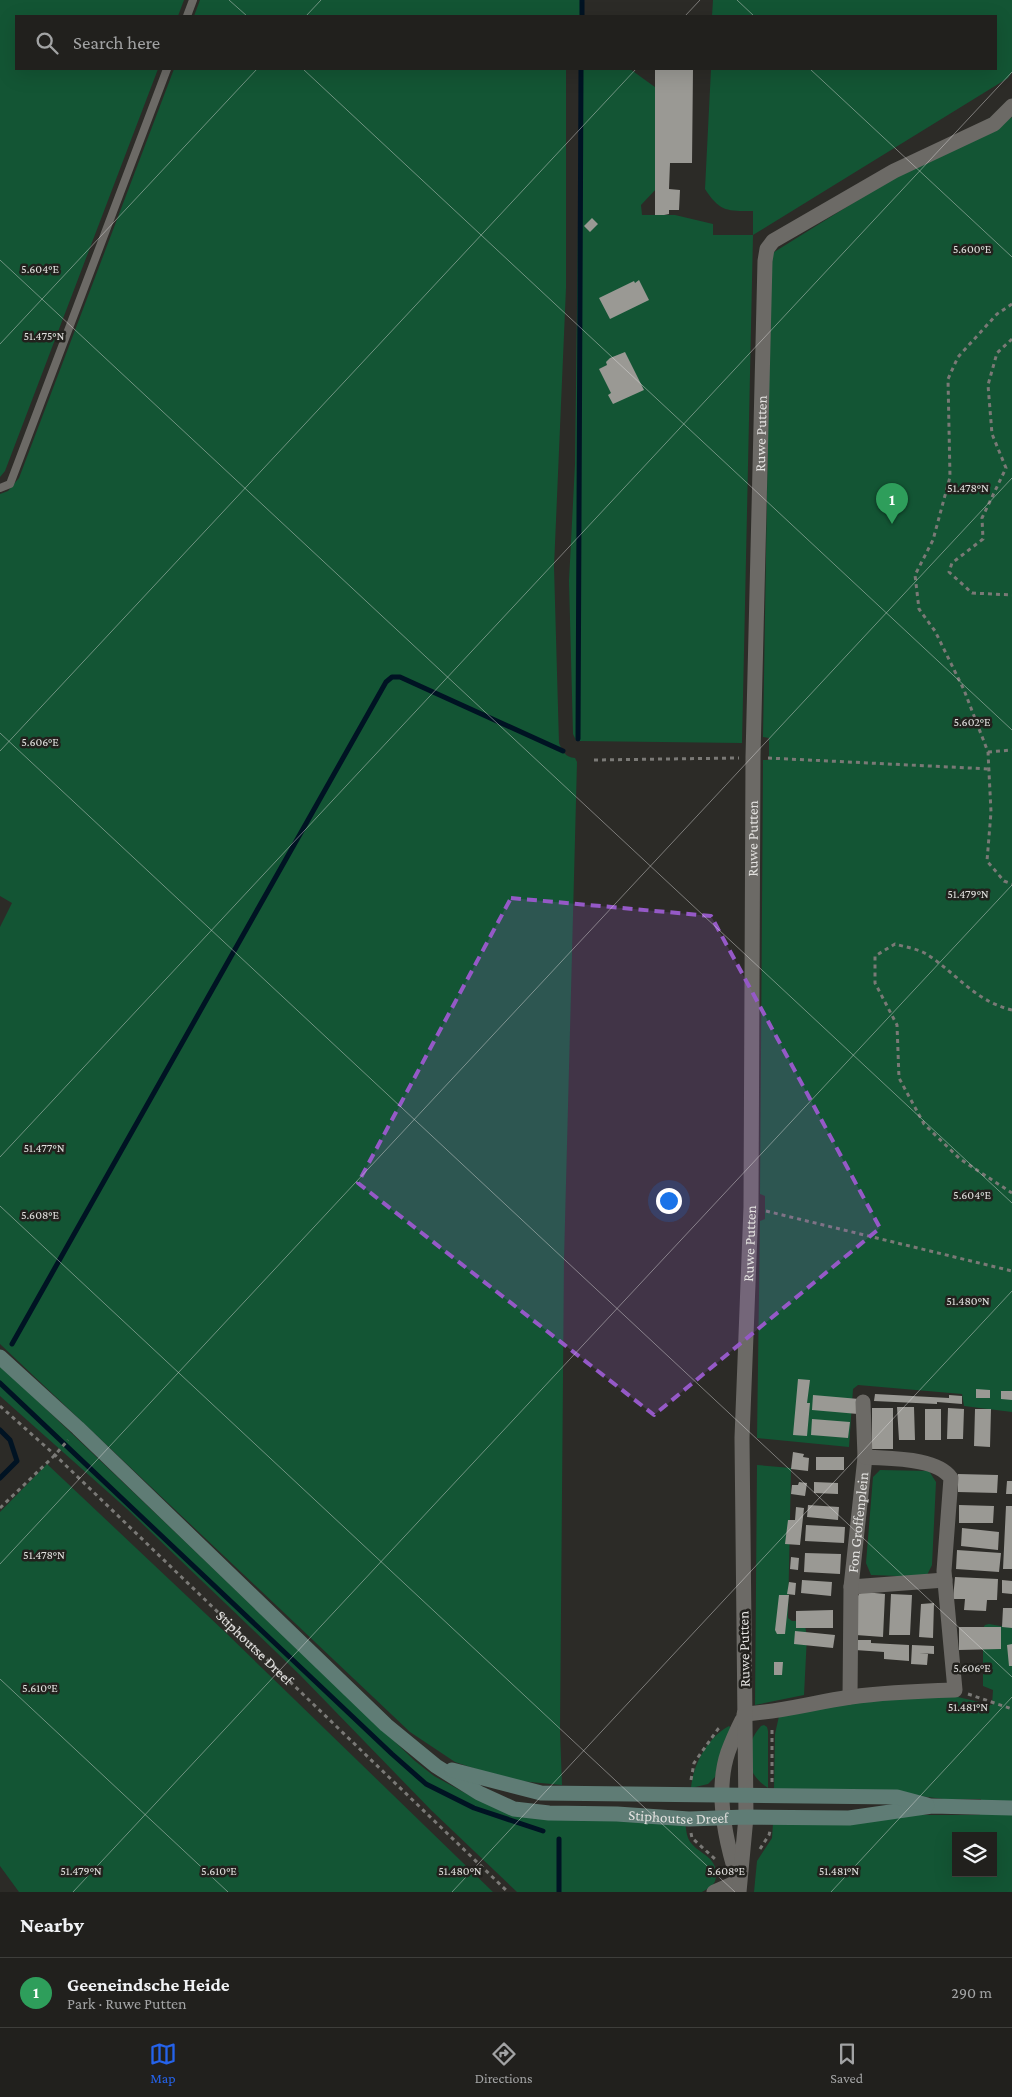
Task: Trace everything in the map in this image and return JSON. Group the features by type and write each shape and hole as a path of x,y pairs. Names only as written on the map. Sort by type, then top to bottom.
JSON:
{"main road":[{"name":"Stiphoutse Dreef","path":"0,1357 78,1428 386,1725 436,1766 479,1792 514,1809 549,1813 689,1819 723,1817 849,1818 932,1806 1012,1808"},
{"name":"Stiphoutse Dreef","path":"436,1766 541,1793 897,1797 932,1806"}],"street":[{"name":"Ruwe Putten","path":"739,1886 746,1817 742,1438 751,1207 753,757 764,260 772,240 894,172 994,124 1012,106"},
{"name":"Fon Groffenplein","path":"850,1697 851,1587 865,1457 863,1402"},
{"name":"Fon Groffenplein","path":"865,1457 927,1463 946,1471 951,1478 945,1580 955,1690"},
{"name":"Fon Groffenplein","path":"851,1587 945,1580"},
{"path":"744,1714 770,1713 850,1697 898,1691 955,1690"},
{"name":"Ruwe Putten","path":"739,1886 729,1851 723,1817 722,1794 728,1753 744,1714"},
{"path":"714,1892 739,1886"}],"lane":[{"path":"187,15 193,0"},
{"path":"0,488 10,484 167,70"}],"path":[{"path":"1012,304 997,314 958,357 948,380 950,477 933,540 915,575 919,609 935,631 964,690 988,752 991,812 987,861 1004,880 1012,884"},
{"path":"1012,339 997,353 988,385 992,434 1006,468 982,518 983,539 952,563 949,572 972,593 1012,595"},
{"path":"988,752 1012,750"},
{"path":"594,760 753,757 990,769"},
{"path":"1012,1010 997,1006 971,991 927,954 895,944 874,956 875,983 897,1025 899,1078 924,1124 960,1159 1012,1193"},
{"path":"751,1207 1012,1271"},
{"name":"Stiphoutse Dreef","path":"0,1406 55,1455 508,1892"},
{"path":"0,1508 55,1455 78,1428"},
{"path":"955,1690 1012,1709"}],"highlighted area":[{"path":"511,898 711,916 880,1228 654,1415 358,1183"}],"green space":[{"path":"0,0 184,0 178,15 15,15 15,70 158,70 5,471 0,477"},
{"path":"200,0 581,0 581,15 194,15"},
{"path":"713,0 1012,0 1012,72 1008,78 753,235 753,211 725,209 710,197 705,189 711,70 997,70 997,15 712,15"},
{"path":"174,70 566,70 566,288 554,567 559,743 565,754 575,758 577,762 564,1260 560,1731 562,1785 509,1780 455,1762 410,1732 0,1344 0,927 12,903 0,896 0,494 8,491 19,478"},
{"path":"580,70 631,70 659,90 657,188 641,205 642,215 675,215 713,224 713,235 753,235 742,743 578,741 573,734 569,581 575,464"},
{"path":"996,114 1003,123 1012,117 1012,1412 964,1406 962,1394 858,1385 853,1389 849,1447 757,1438 760,1221 765,1219 765,1196 760,1194 763,760 769,760 769,738 763,737 771,254"},
{"path":"0,1365 415,1761 434,1776 476,1799 685,1821 689,1840 714,1864 716,1879 713,1884 702,1892 517,1892 431,1810 300,1675 127,1509 0,1396"},
{"path":"47,1464 225,1632 493,1892 19,1892 0,1866 0,1512"},
{"path":"757,1465 791,1468 788,1618 792,1621 804,1621 807,1636 804,1695 755,1705"},
{"path":"880,1470 929,1471 936,1482 932,1565 926,1577 871,1575 866,1563 873,1477"},
{"path":"1012,1623 1012,1892 754,1892 757,1861 772,1838 773,1823 898,1815 980,1815 981,1799 944,1799 894,1793 774,1789 775,1734 779,1716 821,1706 945,1694 992,1705 993,1690 983,1686 983,1628 989,1624 1006,1627"},
{"path":"764,1725 768,1731 768,1788 754,1775 749,1759 751,1742 761,1726"},
{"path":"729,1726 731,1728 715,1777 708,1784 691,1788 698,1761 703,1752 714,1737"}],"building":[{"path":"655,70 693,70 692,163 670,163 669,189 680,190 679,210 669,210 669,214 655,215"},
{"path":"592,218 598,224 590,232 584,226"},
{"path":"639,280 649,300 610,319 599,298"},
{"path":"625,352 644,390 613,404 608,395 611,393 599,369 607,365 606,362 610,358"},
{"path":"798,1379 810,1380 807,1403 810,1403 807,1436 793,1435"},
{"path":"976,1389 990,1390 990,1398 976,1398"},
{"path":"1001,1391 1012,1391 1012,1400 1001,1399"},
{"path":"875,1394 949,1398 949,1395 962,1396 962,1404 874,1401"},
{"path":"813,1395 859,1399 858,1414 812,1410"},
{"path":"897,1407 914,1407 915,1440 899,1440"},
{"path":"872,1408 893,1408 893,1449 872,1449"},
{"path":"948,1408 964,1409 963,1439 947,1439"},
{"path":"925,1409 941,1409 941,1440 925,1440"},
{"path":"975,1409 991,1409 990,1447 974,1446"},
{"path":"812,1419 850,1422 848,1438 811,1435"},
{"path":"793,1452 804,1454 803,1457 809,1458 808,1471 791,1469"},
{"path":"816,1457 844,1457 844,1470 816,1470"},
{"path":"958,1474 998,1475 997,1493 958,1492"},
{"path":"1007,1481 1012,1481 1012,1494 1006,1494"},
{"path":"799,1482 807,1483 805,1496 791,1494 792,1485 798,1485"},
{"path":"814,1482 838,1483 838,1494 814,1493"},
{"path":"808,1505 839,1507 838,1520 807,1517"},
{"path":"959,1505 994,1506 993,1523 959,1523"},
{"path":"1006,1506 1012,1506 1012,1569 1003,1569"},
{"path":"796,1507 804,1508 800,1545 785,1544 788,1520 795,1520"},
{"path":"806,1525 845,1527 844,1543 805,1541"},
{"path":"962,1528 999,1532 998,1550 961,1546"},
{"path":"957,1550 1001,1553 999,1572 956,1569"},
{"path":"805,1553 841,1554 840,1574 804,1572"},
{"path":"791,1557 799,1558 798,1570 790,1569"},
{"path":"955,1577 998,1579 997,1600 987,1600 986,1611 964,1610 965,1599 953,1599"},
{"path":"802,1580 832,1582 831,1596 801,1593"},
{"path":"1002,1580 1012,1581 1012,1594 1002,1593"},
{"path":"789,1582 796,1583 795,1595 787,1594"},
{"path":"864,1592 885,1594 883,1637 856,1635 857,1598 859,1594"},
{"path":"891,1594 912,1595 910,1635 889,1635"},
{"path":"779,1595 789,1595 785,1634 777,1634 775,1630"},
{"path":"934,1603 933,1638 919,1637 921,1604"},
{"path":"1003,1608 1012,1608 1012,1628 1002,1627"},
{"path":"833,1610 833,1628 796,1628 796,1611"},
{"path":"959,1627 1001,1627 1001,1649 959,1650"},
{"path":"795,1631 835,1635 833,1648 794,1644"},
{"path":"856,1640 871,1640 871,1643 909,1645 909,1661 884,1659 884,1652 855,1650"},
{"path":"1012,1644 1012,1666 1009,1666 1007,1645"},
{"path":"912,1645 934,1646 934,1654 919,1653 928,1654 927,1665 911,1664"},
{"path":"774,1662 783,1662 782,1675 774,1675"}],"waterway":[{"path":"582,0 582,15"},
{"path":"578,739 581,70"},
{"path":"12,1344 386,682 392,677 400,677 563,751"},
{"path":"0,1383 426,1784 474,1808 543,1831"},
{"path":"0,1430 10,1440 17,1461 0,1478"},
{"path":"559,1839 559,1892"}],"place":[{"name":"Geeneindsche Heide","path":"892,524"}]}
